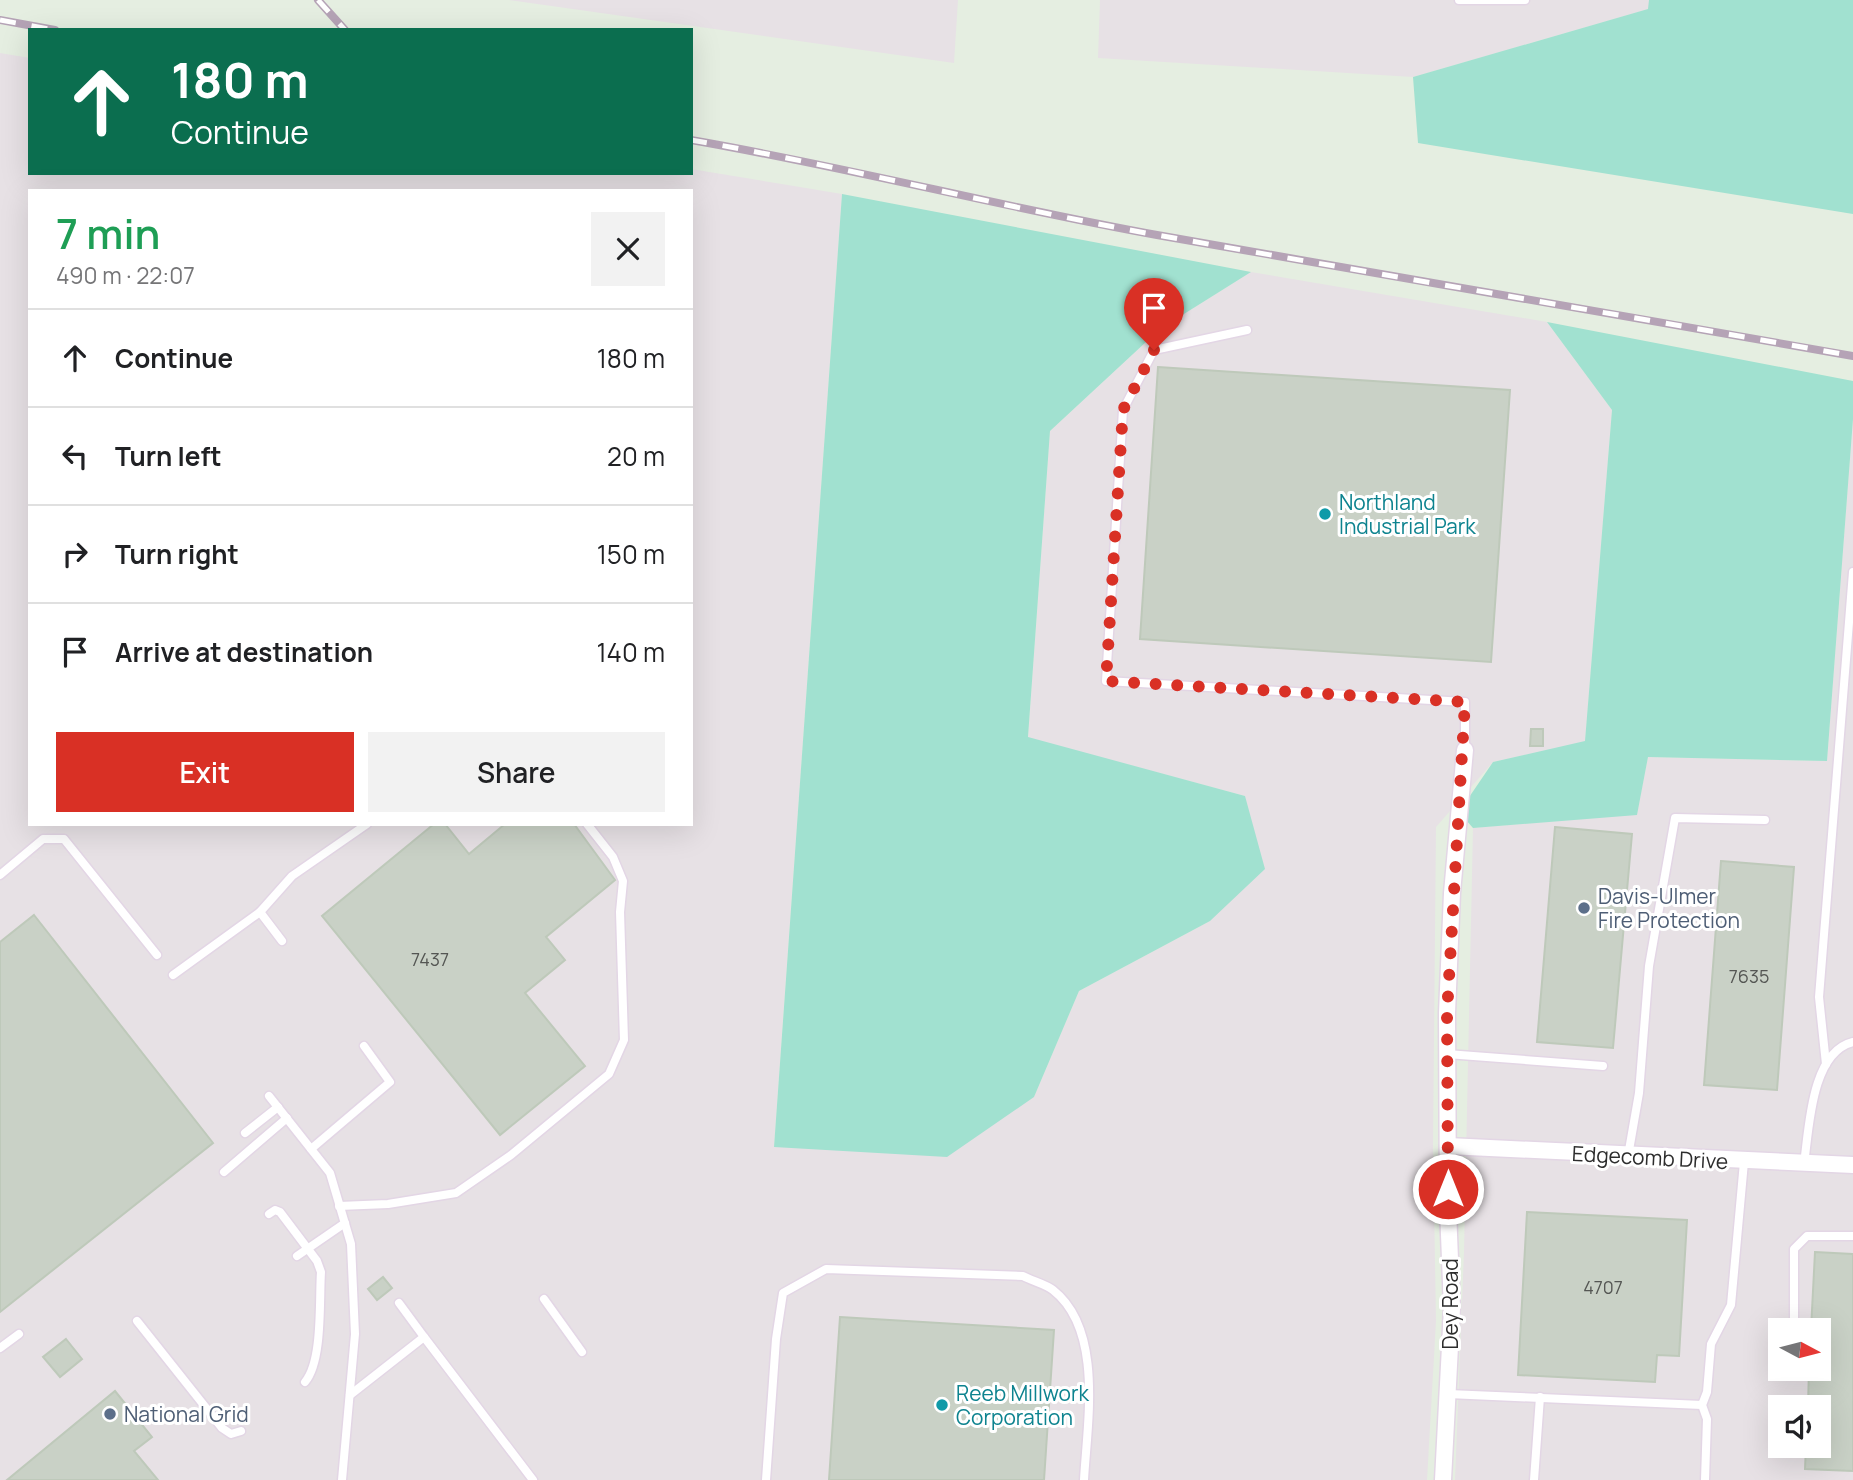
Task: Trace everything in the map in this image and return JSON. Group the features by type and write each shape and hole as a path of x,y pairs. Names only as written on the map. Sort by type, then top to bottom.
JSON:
{"street":[{"name":"Dey Road","path":"1443,1480 1452,1308 1447,1054 1452,893 1465,750"},
{"name":"Edgecomb Drive","path":"1448,1146 1744,1162 1853,1165"}],"lane":[{"path":"1459,0 1525,0"},
{"path":"1247,330 1154,350 1123,410 1106,681 1465,702 1465,750"},
{"path":"1826,1064 1819,997 1853,572"},
{"path":"1628,1156 1639,1093 1649,966 1675,818 1765,820"},
{"path":"173,975 260,912 292,876 364,826"},
{"path":"339,1206 388,1203 456,1193 510,1155 609,1074 624,1040 620,912 622,881 613,858 589,826"},
{"path":"0,874 43,839 64,839 157,955"},
{"path":"260,912 282,941"},
{"path":"1804,1164 1815,1088 1826,1064 1842,1045 1853,1042"},
{"path":"311,1149 390,1083 364,1046"},
{"path":"1447,1054 1603,1066"},
{"path":"270,1097 330,1172 351,1244 355,1334 342,1480"},
{"path":"245,1133 278,1107"},
{"path":"224,1172 287,1118"},
{"path":"1705,1480 1707,1419 1702,1405 1707,1392 1711,1344 1731,1305 1744,1162"},
{"path":"269,1214 275,1210 280,1212 308,1248 321,1272 316,1355 312,1373 305,1382"},
{"path":"298,1256 345,1223"},
{"path":"1794,1318 1794,1249 1807,1236 1853,1236"},
{"path":"766,1480 776,1339 783,1293 826,1269 1023,1276 1053,1290 1077,1322 1088,1361 1084,1480"},
{"path":"544,1299 582,1352"},
{"path":"399,1303 533,1480"},
{"path":"137,1321 222,1428 230,1434 240,1431"},
{"path":"0,1348 19,1334"},
{"path":"349,1395 424,1337"},
{"path":"1448,1394 1702,1405"},
{"path":"1534,1480 1540,1397"}],"shaded area":[{"path":"509,0 958,0 954,63"},
{"path":"1100,0 1649,0 1649,9 1413,77 1098,58"},
{"path":"1649,0 1853,0 1853,214 1418,143 1413,77 1648,9"},
{"path":"0,53 28,58 28,175 693,175 693,169 842,194 774,1146 1034,1097 1079,991 1210,921 1245,796 1028,738 1050,431 1160,329 1251,272 1547,322 1612,410 1585,742 1493,762 1436,827 1433,1144 1436,1321 1427,1480 0,1480"},
{"path":"842,194 1251,272 1160,329 1050,431 1028,737 1245,796 1265,869 1210,921 1079,991 1034,1097 947,1157 774,1147"},
{"path":"1547,322 1853,381 1853,419 1827,761 1648,757 1637,815 1473,828 1459,812 1493,762 1585,741 1612,410"},
{"path":"1853,419 1853,1480 1455,1480 1464,1252 1473,828 1637,814 1648,757 1827,761"}],"building":[{"name":"Northland Industrial Park","path":"1158,367 1510,390 1491,662 1140,639"},
{"path":"1531,729 1543,729 1543,746 1530,746"},
{"path":"432,826 447,826 469,854 503,826 575,826 615,880 546,937 565,960 525,993 585,1066 500,1135 322,916"},
{"path":"1555,827 1632,834 1613,1048 1537,1042"},
{"path":"1721,861 1794,867 1777,1090 1704,1085"},
{"path":"34,915 213,1143 0,1312 0,942"},
{"path":"1527,1212 1687,1220 1679,1356 1657,1355 1655,1382 1518,1375"},
{"path":"1815,1252 1853,1254 1853,1471 1805,1469 1805,1458 1831,1458 1831,1395 1808,1395 1809,1381 1831,1381 1831,1318 1812,1318"},
{"path":"383,1277 392,1288 377,1300 368,1289"},
{"name":"Reeb Millwork Corporation","path":"840,1317 1054,1330 1044,1480 829,1480"},
{"path":"66,1339 82,1359 60,1377 43,1357"},
{"name":"National Grid","path":"115,1391 152,1437 134,1451 158,1480 7,1480"}],"railway":[{"path":"318,0 343,28"},
{"path":"0,20 44,28"},
{"path":"693,140 1157,235 1853,356"}],"place":[{"name":"Northland Industrial Park","path":"1325,514"},
{"name":"Davis-Ulmer Fire Protection","path":"1584,908"},
{"name":"Reeb Millwork Corporation","path":"942,1405"},
{"name":"National Grid","path":"110,1414"}],"route":[{"path":"1154,350 1123,410 1106,681 1465,702 1465,750 1452,893 1447,1013 1448,1189"}]}
